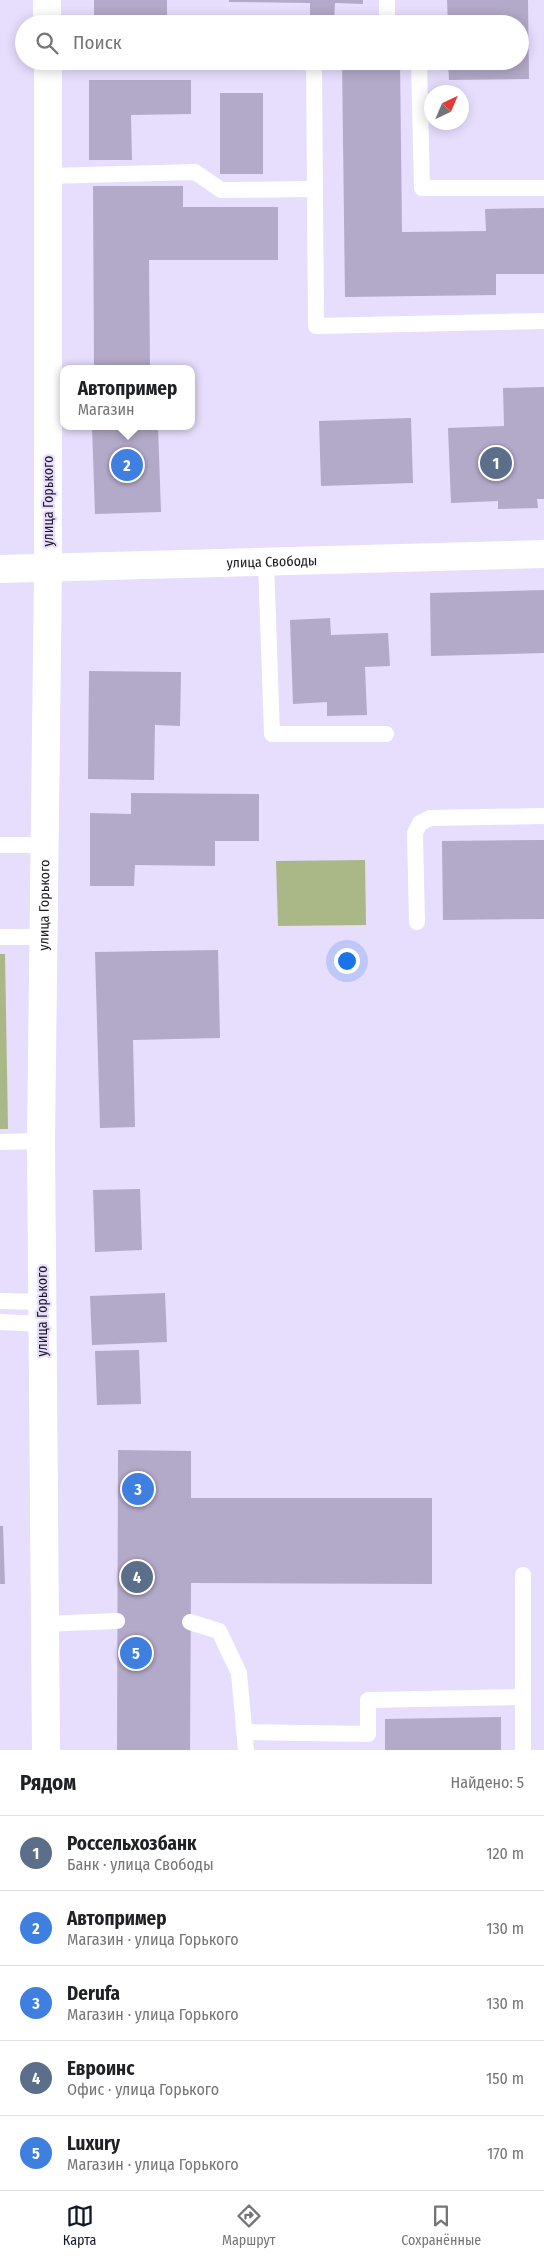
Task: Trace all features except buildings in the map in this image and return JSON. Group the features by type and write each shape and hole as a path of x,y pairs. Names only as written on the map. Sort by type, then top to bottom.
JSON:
{"street":[{"path":"46,0 47,15"},
{"name":"улица Горького","path":"46,1750 41,1141 48,569 48,70"},
{"name":"улица Свободы","path":"0,569 544,554"}],"lane":[{"path":"387,0 387,15"},
{"path":"314,70 316,326 544,321"},
{"path":"419,70 422,188 544,188"},
{"path":"47,176 195,172 221,190 315,189"},
{"path":"266,562 272,734 386,734"},
{"path":"416,922 415,833 420,823 430,818 544,816"},
{"path":"0,845 44,844"},
{"path":"0,937 43,937"},
{"path":"0,1142 41,1141"},
{"path":"0,1301 42,1313"},
{"path":"0,1322 42,1313"},
{"path":"523,1575 523,1750"},
{"path":"44,1624 117,1622"},
{"path":"190,1622 219,1631 239,1673 246,1732 246,1750"},
{"path":"246,1732 368,1734 368,1700 523,1697"}],"green space":[{"path":"365,860 366,925 278,926 276,861"},
{"path":"0,954 5,954 8,1129 0,1129"}],"place":[{"name":"Россельхозбанк","path":"496,463"},
{"name":"Автопример","path":"127,465"},
{"name":"Derufa","path":"138,1489"},
{"name":"Евроинс","path":"137,1577"},
{"name":"Luxury","path":"136,1653"}]}
